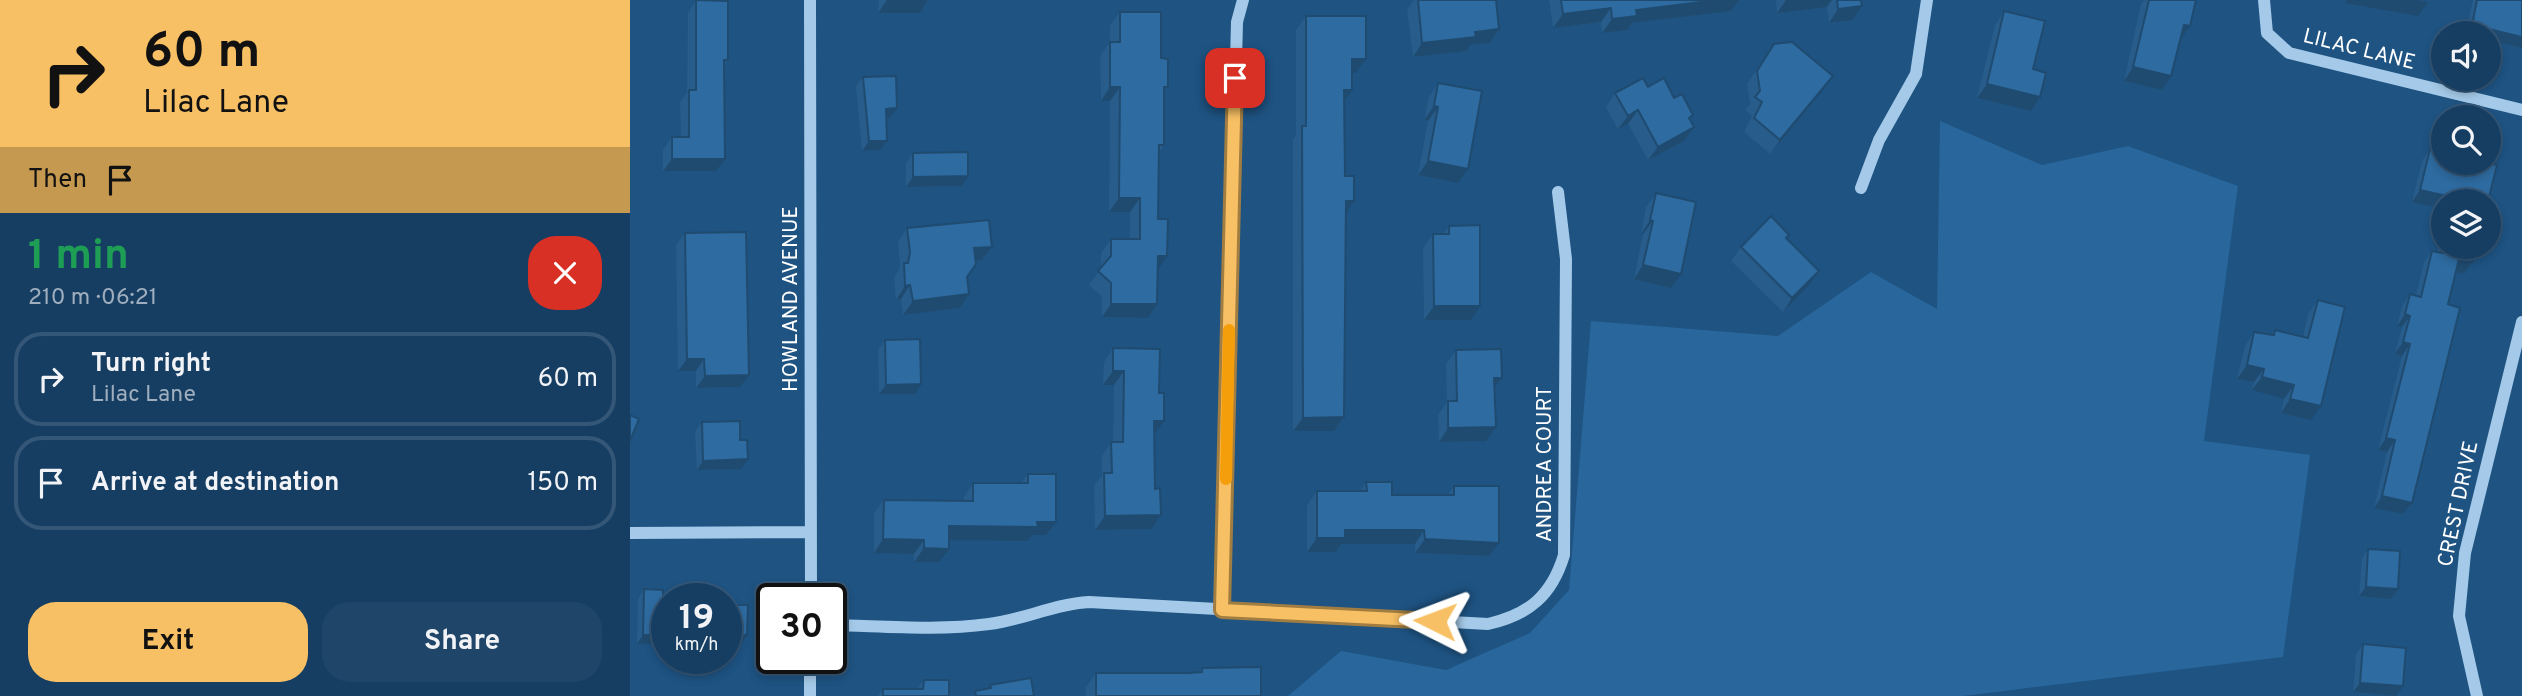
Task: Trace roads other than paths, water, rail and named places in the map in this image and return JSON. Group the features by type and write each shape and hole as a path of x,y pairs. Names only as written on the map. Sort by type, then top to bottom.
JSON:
{"street":[{"name":"HOWLAND AVENUE","path":"810,0 811,583"},
{"path":"1222,610 1237,22 1243,0"},
{"path":"1861,188 1879,139 1916,74 1927,0"},
{"name":"LILAC LANE","path":"2264,0 2267,33 2289,53 2522,110"},
{"name":"ANDREA COURT","path":"847,625 977,626 1007,621 1060,605 1089,602 1488,624 1511,619 1532,607 1547,592 1558,574 1563,555 1566,258 1558,192"},
{"name":"CREST DRIVE","path":"2477,696 2459,616 2465,553 2522,322"},
{"path":"630,534 811,532"},
{"path":"810,674 810,696"}]}
